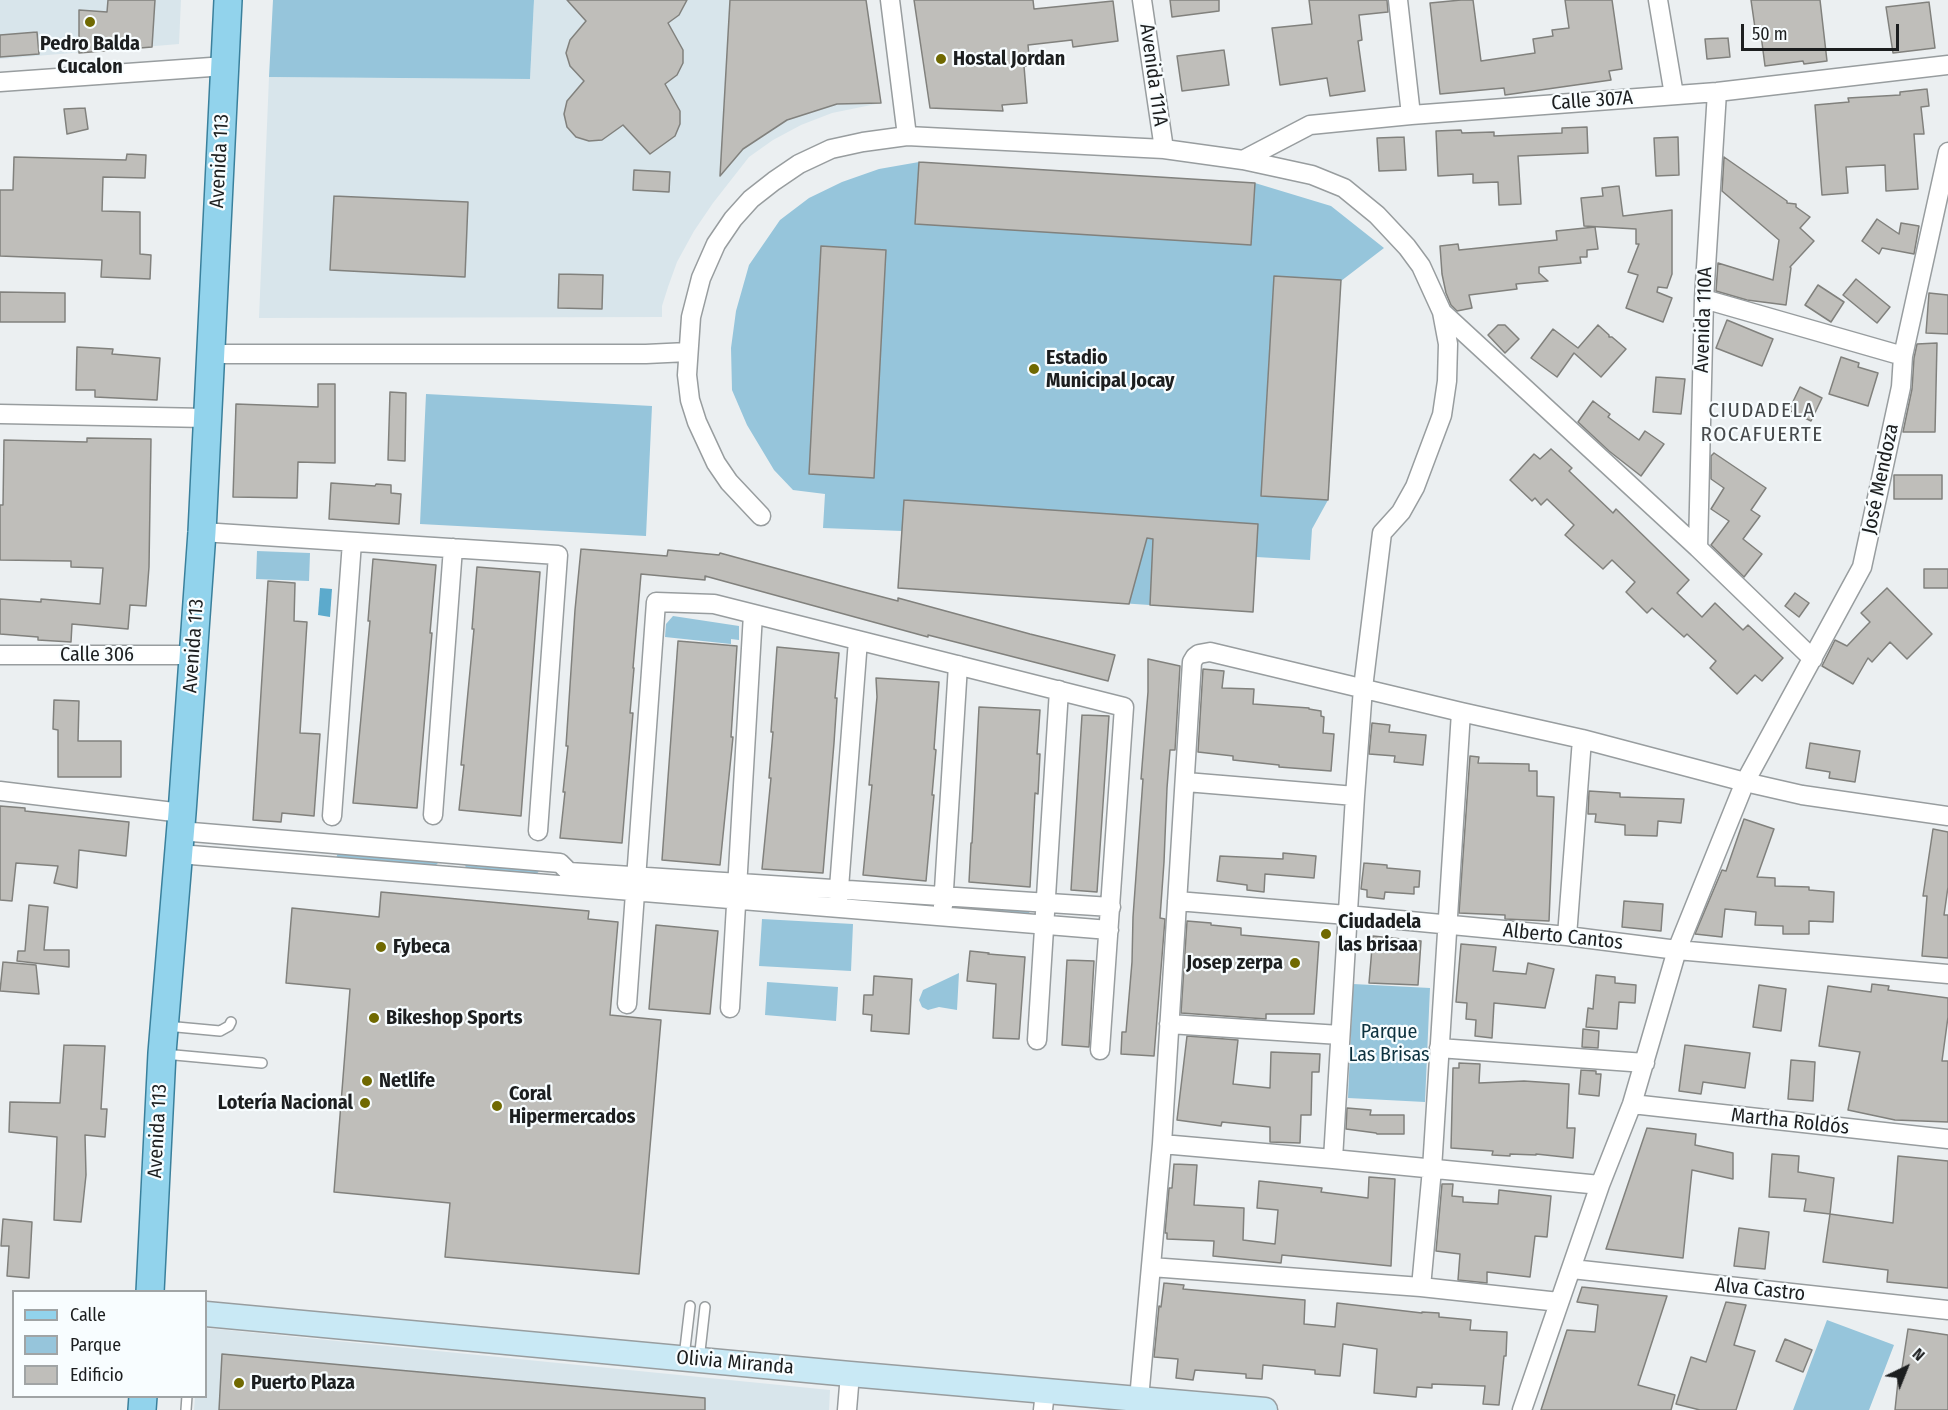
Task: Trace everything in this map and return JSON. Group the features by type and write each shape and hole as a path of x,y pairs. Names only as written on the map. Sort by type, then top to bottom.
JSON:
{"main road":[{"name":"Avenida 113","path":"150,1290 162,1053 202,532 228,0"}],"street":[{"path":"890,0 907,136"},
{"name":"Avenida 111A","path":"1142,0 1164,149"},
{"path":"1398,0 1411,115"},
{"path":"1658,0 1674,95"},
{"name":"Calle 307A","path":"1243,160 1310,125 1411,115 1717,92 1948,65"},
{"path":"0,82 225,66"},
{"name":"Avenida 110A","path":"1698,548 1704,299 1717,92"},
{"path":"762,516 729,482 705,443 690,400 687,375 691,317 701,278 716,244 733,219 751,200 799,164 831,149 907,136 1164,149 1243,160 1312,174 1344,188 1362,201 1391,230 1421,266 1442,312 1448,344 1448,381 1442,415 1415,488 1401,512 1382,533 1363,688 1333,1159"},
{"name":"José Mendoza","path":"1522,1410 1600,1185 1632,1104 1677,950 1745,782 1862,567 1948,152"},
{"path":"1704,299 1904,356"},
{"path":"1442,312 1698,548 1813,659"},
{"path":"211,354 646,354 688,352"},
{"path":"0,414 207,418"},
{"path":"202,532 558,555 538,831"},
{"path":"332,816 352,542"},
{"path":"433,815 453,548"},
{"path":"627,1004 656,603 714,604 1124,707 1100,1050"},
{"path":"730,1008 753,614"},
{"path":"838,898 858,640"},
{"path":"1139,1399 1162,1144 1192,662 1199,654 1210,652 1582,739 1802,795 1948,816"},
{"name":"Calle 306","path":"0,655 194,655"},
{"path":"943,916 958,665"},
{"path":"1037,1040 1059,690"},
{"path":"1421,1287 1432,1169 1461,712"},
{"path":"1567,936 1582,739"},
{"path":"1186,782 1355,796"},
{"path":"0,791 330,865 452,875 636,883 838,898 944,896 1111,907"},
{"path":"180,832 560,863 569,872 636,883"},
{"path":"330,865 331,843"},
{"path":"452,854 452,875"},
{"path":"838,898 943,916 1109,930"},
{"name":"Alberto Cantos","path":"1177,901 1347,915 1567,936 1677,950 1948,974"},
{"path":"1169,1024 1340,1035"},
{"path":"1439,1048 1645,1063"},
{"name":"Martha Roldós","path":"1632,1104 1948,1140"},
{"path":"1162,1144 1600,1185"},
{"path":"1151,1267 1421,1287 1558,1302"},
{"name":"Alva Castro","path":"1572,1269 1948,1310"},
{"name":"Olivia Miranda","path":"207,1314 850,1374 1044,1401 1139,1399 1256,1410"},
{"path":"847,1410 850,1374"}],"lane":[{"path":"165,1026 220,1031 229,1026 231,1022"},
{"path":"162,1053 262,1063"},
{"path":"690,1306 692,1359"},
{"path":"692,1359 705,1307"}],"shaded area":[{"name":"Pedro Balda Cucalon","path":"0,0 181,0 179,44 0,59"},
{"path":"534,0 866,0 881,103 832,113 801,125 773,140 749,157 713,203 677,262 662,306 662,317 259,318 269,77 530,79"},
{"path":"320,588 332,589 330,617 318,615"},
{"path":"207,1328 830,1390 829,1410 194,1410 195,1398 207,1398"}],"green space":[{"path":"273,0 534,0 530,79 269,77"},
{"name":"Estadio Municipal Jocay","path":"919,162 1255,183 1331,206 1384,248 1341,281 1328,500 1312,529 1310,560 1256,557 1253,612 898,588 902,531 823,528 825,494 793,490 774,470 747,425 732,390 731,348 736,311 749,265 780,220 809,198 842,182 879,169"},
{"path":"426,394 652,406 646,536 420,524"},
{"path":"257,551 310,553 309,581 256,579"},
{"path":"673,616 739,626 739,640 731,639 731,644 665,637 666,624"},
{"path":"338,853 438,859 439,862 435,866 336,858"},
{"path":"465,864 538,869 539,871 536,875 466,869"},
{"path":"956,904 1030,909 1030,911 1028,915 957,909"},
{"path":"762,919 853,924 851,971 759,966"},
{"path":"959,973 957,1010 939,1007 928,1010 922,1007 919,1000 923,990"},
{"path":"767,982 838,987 836,1021 765,1015"},
{"name":"Parque Las Brisas","path":"1353,984 1430,988 1425,1102 1348,1098"},
{"path":"1827,1320 1894,1345 1869,1410 1793,1410"}],"building":[{"path":"108,0 155,0 152,47 79,53 79,10 107,12"},
{"path":"567,0 687,0 679,15 668,23 683,50 683,63 677,75 665,84 680,111 680,124 675,136 650,154 623,125 602,140 589,141 576,137 567,127 564,114 567,101 584,81 570,66 566,53 570,40 586,21"},
{"path":"730,0 866,0 881,103 837,104 787,120 743,149 720,176"},
{"path":"914,0 1033,0 1034,9 1113,1 1118,41 1073,47 1072,40 1028,45 1030,66 1024,66 1027,103 1002,105 1003,111 930,108"},
{"path":"1170,0 1219,0 1219,11 1172,17"},
{"path":"1309,0 1387,0 1388,12 1359,15 1362,40 1358,41 1365,91 1330,96 1327,78 1280,85 1272,28 1312,24"},
{"path":"1473,0 1481,61 1535,53 1533,39 1553,36 1552,30 1569,28 1565,0 1612,0 1622,69 1609,71 1611,80 1505,95 1504,88 1440,94 1430,3"},
{"path":"1751,0 1820,0 1827,61 1804,64 1803,61 1765,66 1761,35 1756,35"},
{"path":"1929,2 1935,48 1893,53 1886,7"},
{"path":"37,32 39,54 0,57 0,35"},
{"path":"1728,38 1730,57 1707,59 1705,39"},
{"path":"1224,50 1229,85 1182,91 1177,56"},
{"path":"1927,89 1929,106 1921,107 1924,134 1914,134 1918,189 1886,191 1885,165 1846,167 1848,193 1822,195 1815,105 1849,102 1848,98 1900,95 1900,92"},
{"path":"85,108 88,129 67,134 64,109"},
{"path":"1587,127 1588,153 1518,156 1521,204 1499,205 1498,182 1473,183 1473,174 1438,176 1436,131 1494,132 1494,136 1562,133 1562,128"},
{"path":"1404,137 1406,170 1379,171 1377,138"},
{"path":"1678,137 1679,175 1656,176 1654,138"},
{"path":"127,154 146,155 145,178 103,177 102,211 140,212 140,254 151,255 150,279 101,277 102,260 0,256 0,190 13,190 14,157 126,160"},
{"path":"1724,157 1787,203 1796,204 1796,207 1810,217 1800,228 1814,241 1790,267 1786,305 1747,300 1716,291 1718,263 1773,280 1779,240 1722,191"},
{"path":"919,162 1255,183 1251,245 915,224"},
{"path":"634,170 670,172 669,192 633,190"},
{"path":"1619,186 1623,216 1672,210 1672,274 1667,288 1658,287 1657,292 1672,298 1663,322 1626,308 1638,275 1628,272 1639,244 1636,244 1636,229 1584,226 1581,198 1603,196 1602,188"},
{"path":"334,196 468,202 465,277 330,270"},
{"path":"1877,219 1899,234 1901,223 1919,226 1914,254 1882,248 1879,254 1862,241"},
{"path":"1595,227 1598,249 1587,250 1587,257 1580,257 1581,263 1539,267 1539,273 1548,281 1516,284 1517,289 1469,295 1472,308 1457,311 1451,305 1442,274 1440,246 1458,244 1459,250 1557,240 1556,231"},
{"path":"821,246 886,250 874,478 809,474"},
{"path":"559,274 603,275 602,309 558,308"},
{"path":"1274,276 1341,280 1328,500 1261,496"},
{"path":"1856,279 1890,307 1877,323 1843,295"},
{"path":"1818,285 1844,302 1831,322 1805,305"},
{"path":"0,292 65,293 65,322 0,322"},
{"path":"1929,293 1948,295 1948,334 1926,333"},
{"path":"1727,320 1773,339 1762,366 1716,348"},
{"path":"1498,325 1505,325 1519,339 1505,353 1488,335"},
{"path":"1598,325 1609,337 1626,349 1601,377 1574,353 1557,377 1531,358 1553,329 1578,348"},
{"path":"1937,343 1935,432 1903,432 1912,389 1917,344"},
{"path":"77,347 113,349 112,354 160,358 157,400 95,397 95,390 76,390"},
{"path":"1841,357 1859,363 1858,367 1878,373 1868,406 1829,394"},
{"path":"1656,377 1685,379 1681,414 1653,412"},
{"path":"318,384 335,384 335,463 298,462 297,498 233,497 236,404 318,407"},
{"path":"1800,387 1822,398 1811,421 1789,410"},
{"path":"390,392 406,393 405,461 388,460"},
{"path":"1593,401 1610,414 1608,417 1639,440 1645,431 1664,444 1641,476 1609,451 1578,422"},
{"path":"87,438 151,439 149,567 146,606 130,605 128,629 72,624 71,642 0,634 0,599 41,602 41,599 100,604 103,568 71,567 71,561 0,560 0,505 3,505 4,440 87,442"},
{"path":"1551,449 1572,468 1569,471 1613,513 1616,509 1689,580 1677,593 1702,617 1715,603 1743,630 1748,625 1783,658 1762,681 1755,675 1737,694 1710,668 1716,661 1687,634 1684,637 1652,608 1647,613 1626,592 1635,582 1612,560 1603,569 1565,535 1574,525 1547,499 1541,505 1535,498 1532,501 1510,480 1534,454 1540,459"},
{"path":"1714,453 1766,488 1751,510 1760,516 1743,539 1762,554 1744,577 1711,545 1729,521 1711,509 1724,488 1711,479 1711,456"},
{"path":"1894,475 1942,475 1942,499 1894,499"},
{"path":"331,483 391,485 391,493 401,494 399,524 329,519"},
{"path":"904,500 1258,524 1253,612 1150,605 1153,539 1147,538 1129,604 898,588"},
{"path":"581,549 667,556 668,550 719,555 720,553 898,601 898,598 1115,655 1108,681 928,635 928,637 705,576 705,580 641,574 630,713 633,713 622,843 560,838"},
{"path":"373,559 436,565 417,808 353,803 370,621 368,621"},
{"path":"477,567 540,572 521,816 459,810"},
{"path":"1924,569 1948,569 1948,588 1924,588"},
{"path":"268,581 295,583 294,621 307,622 300,733 320,734 314,816 282,813 281,822 253,820"},
{"path":"1887,588 1932,634 1907,659 1890,642 1872,662 1868,658 1853,684 1822,666 1835,640 1847,646 1870,622 1861,613"},
{"path":"1795,593 1809,603 1799,617 1785,606"},
{"path":"678,641 737,646 731,737 733,737 720,865 662,860"},
{"path":"777,647 839,653 823,873 762,869 771,778 769,778 773,732 771,732"},
{"path":"1148,659 1180,666 1175,750 1170,750 1167,788 1160,918 1165,919 1154,1056 1121,1054 1122,1032 1126,1032 1132,962"},
{"path":"1203,669 1224,671 1222,688 1254,689 1253,704 1321,711 1321,716 1324,717 1323,733 1334,734 1331,771 1279,767 1279,765 1233,760 1233,756 1198,752"},
{"path":"876,678 939,682 934,749 936,750 932,795 934,795 926,881 863,875 872,785 869,785 877,697"},
{"path":"54,700 79,701 78,741 121,741 121,777 58,777 58,730 53,729"},
{"path":"979,707 1040,710 1037,754 1040,754 1038,794 1035,793 1030,887 969,882"},
{"path":"1082,715 1109,716 1097,892 1071,890"},
{"path":"1372,723 1390,725 1389,732 1426,735 1423,765 1394,762 1395,756 1369,754"},
{"path":"1810,743 1860,751 1855,782 1829,778 1830,772 1806,768"},
{"path":"1470,756 1479,757 1478,763 1529,764 1529,771 1537,771 1537,796 1554,797 1549,921 1505,919 1505,915 1459,913"},
{"path":"1589,791 1620,793 1620,797 1684,799 1681,823 1658,821 1657,836 1625,835 1625,825 1595,822 1596,814 1588,814"},
{"path":"0,806 25,808 25,811 129,822 126,856 79,850 77,888 54,883 58,866 16,863 12,901 0,900"},
{"path":"1744,819 1774,829 1757,877 1775,878 1775,886 1809,887 1809,890 1834,892 1833,922 1809,921 1809,934 1783,934 1783,926 1755,925 1756,912 1725,909 1722,937 1695,934 1722,870 1726,871"},
{"path":"1933,829 1948,832 1948,887 1944,915 1948,915 1948,958 1922,956 1927,896 1923,896"},
{"path":"1283,853 1316,856 1314,878 1265,874 1264,892 1247,890 1247,885 1217,881 1220,856 1283,859"},
{"path":"1364,863 1420,871 1419,887 1414,887 1414,894 1385,892 1384,899 1367,897 1367,890 1361,889"},
{"name":"Coral Hipermercados","path":"381,892 589,911 588,919 618,922 610,1015 661,1020 639,1274 445,1257 450,1203 334,1192 350,989 286,983 292,908 379,917"},
{"path":"1624,901 1663,904 1661,931 1622,927"},
{"path":"29,905 48,907 44,950 69,950 69,967 17,961 18,951 25,951"},
{"path":"1187,921 1241,928 1241,935 1319,942 1314,1014 1266,1014 1266,1019 1181,1013"},
{"path":"656,925 718,931 710,1014 649,1009"},
{"path":"1373,936 1421,941 1418,985 1369,983"},
{"path":"1461,944 1496,947 1493,971 1526,974 1528,963 1554,969 1545,1008 1494,1003 1492,1038 1475,1036 1476,1020 1466,1019 1467,1003 1456,1002"},
{"path":"970,951 1025,957 1019,1039 993,1038 996,984 967,981"},
{"path":"1067,960 1094,961 1089,1047 1062,1045"},
{"path":"3,962 36,965 39,994 0,991"},
{"path":"1596,975 1615,977 1615,983 1636,985 1635,1003 1619,1002 1617,1029 1586,1027 1588,1008 1593,1009"},
{"path":"874,976 912,979 909,1034 871,1031 872,1015 863,1014 864,995 873,995"},
{"path":"1872,984 1889,986 1888,990 1948,998 1948,1017 1942,1061 1948,1061 1948,1122 1895,1120 1848,1110 1860,1052 1819,1046 1828,986 1871,992"},
{"path":"1759,985 1786,989 1781,1031 1753,1027"},
{"path":"1583,1029 1599,1031 1598,1048 1582,1047"},
{"path":"1187,1036 1238,1040 1233,1084 1270,1088 1271,1052 1320,1054 1319,1072 1312,1072 1311,1115 1301,1115 1300,1143 1270,1142 1270,1127 1222,1122 1221,1126 1177,1120"},
{"path":"64,1045 105,1046 101,1109 107,1109 105,1137 85,1135 86,1175 81,1222 54,1220 57,1137 9,1132 10,1102 60,1103"},
{"path":"1685,1045 1750,1053 1745,1088 1703,1082 1701,1094 1679,1091"},
{"path":"1791,1060 1815,1062 1813,1101 1788,1099"},
{"path":"1459,1063 1480,1064 1479,1083 1524,1081 1569,1084 1567,1128 1575,1128 1573,1158 1536,1154 1492,1155 1493,1151 1451,1148 1453,1068 1459,1068"},
{"path":"1581,1070 1596,1071 1596,1074 1601,1074 1599,1096 1579,1094"},
{"path":"1347,1108 1371,1110 1370,1115 1404,1115 1404,1134 1377,1134 1346,1129"},
{"path":"1647,1128 1696,1134 1695,1145 1733,1153 1733,1179 1692,1170 1683,1258 1606,1249"},
{"path":"1772,1154 1799,1156 1798,1172 1834,1178 1830,1214 1804,1211 1806,1199 1769,1197"},
{"path":"1898,1156 1948,1161 1948,1288 1887,1282 1888,1270 1823,1262 1830,1214 1893,1223"},
{"path":"1174,1164 1197,1165 1194,1205 1244,1208 1243,1240 1275,1244 1278,1210 1257,1208 1259,1181 1322,1188 1321,1192 1368,1198 1369,1177 1395,1179 1391,1266 1282,1255 1281,1263 1213,1256 1214,1241 1167,1239 1167,1233 1165,1233 1169,1188 1172,1188"},
{"path":"1442,1184 1453,1184 1452,1196 1463,1197 1463,1202 1498,1204 1499,1190 1551,1196 1547,1237 1535,1236 1530,1277 1487,1272 1487,1283 1458,1280 1460,1254 1436,1251"},
{"path":"3,1219 32,1222 29,1278 7,1276 9,1246 1,1246"},
{"path":"1739,1228 1769,1232 1765,1269 1734,1266"},
{"path":"1164,1283 1184,1285 1183,1289 1305,1300 1304,1324 1335,1327 1337,1303 1439,1313 1439,1317 1471,1320 1470,1330 1507,1332 1499,1405 1483,1404 1485,1386 1432,1384 1432,1388 1417,1387 1416,1397 1374,1393 1377,1349 1343,1344 1340,1376 1315,1374 1315,1370 1263,1365 1262,1379 1246,1378 1246,1374 1195,1370 1193,1380 1176,1378 1178,1359 1154,1357 1159,1306 1161,1307"},
{"path":"1582,1287 1667,1296 1638,1385 1675,1395 1671,1410 1541,1410 1567,1330 1595,1332 1598,1305 1577,1302"},
{"path":"1726,1302 1746,1305 1734,1345 1755,1351 1736,1410 1700,1410 1676,1404 1691,1357 1706,1362"},
{"path":"1908,1329 1948,1335 1948,1410 1895,1410"},
{"path":"1785,1339 1812,1350 1803,1372 1776,1361"},
{"path":"222,1354 705,1398 705,1410 219,1410"}],"place":[{"name":"Pedro Balda Cucalon","path":"90,22"},
{"name":"Hostal Jordan","path":"941,59"},
{"name":"Estadio Municipal Jocay","path":"1034,369"},
{"name":"Ciudadela las brisaa","path":"1326,934"},
{"name":"Fybeca","path":"381,947"},
{"name":"Josep zerpa","path":"1295,963"},
{"name":"Bikeshop Sports","path":"374,1018"},
{"name":"Netlife","path":"367,1081"},
{"name":"Lotería Nacional","path":"365,1103"},
{"name":"Coral Hipermercados","path":"497,1106"},
{"name":"Puerto Plaza","path":"239,1383"}],"district":[{"name":"CIUDADELA ROCAFUERTE","path":"1762,423"}]}
